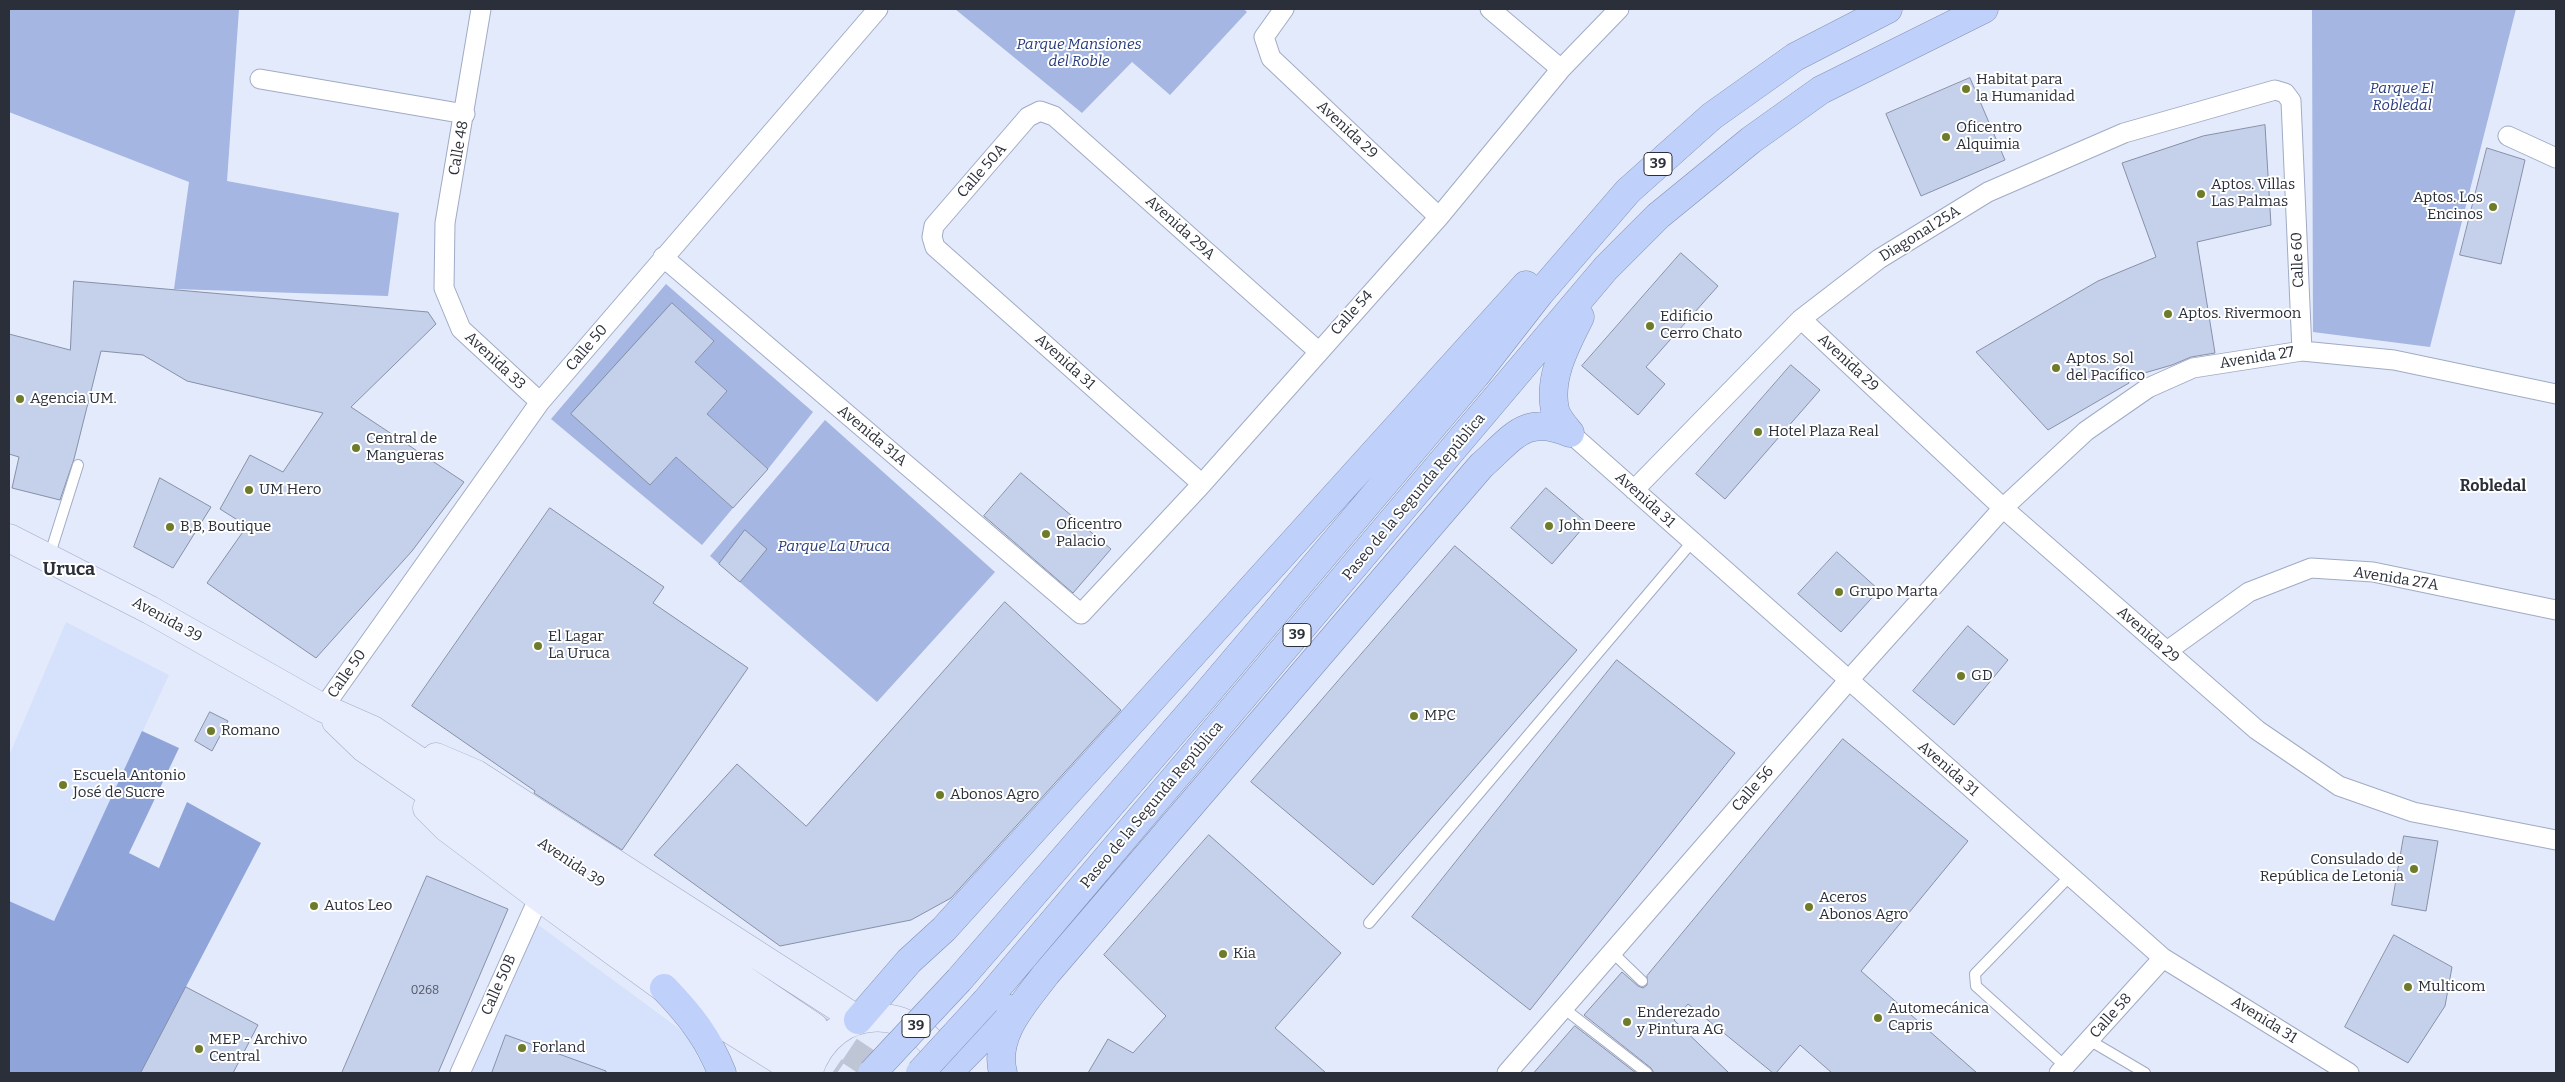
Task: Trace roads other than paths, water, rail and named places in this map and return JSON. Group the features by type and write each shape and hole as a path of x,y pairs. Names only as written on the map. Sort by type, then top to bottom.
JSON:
{"highway":[{"path":"1794,57 1848,9"},
{"name":"Paseo de la Segunda República","path":"872,1073 959,980 1210,691 1476,375 1540,293 1628,191 1712,116 1794,57 1888,9"},
{"name":"Paseo de la Segunda República","path":"920,1073 986,1001 1562,324 1606,268 1658,216 1751,140 1821,90 1984,9"},
{"path":"858,1020 909,961 944,929 1522,289 1628,191"},
{"path":"1570,434 1556,412 1555,380 1568,341 1606,268"},
{"path":"1481,466 1562,324"},
{"path":"949,1073 1046,974 1481,466 1526,427 1540,425 1570,434"},
{"path":"1003,1073 1004,1039 1011,1021 1046,974"},
{"path":"664,988 690,1015 711,1046 722,1073"}],"main road":[{"name":"Avenida 39","path":"9,538 158,614 323,708 804,1049"},
{"path":"369,739 476,774 858,1020"},
{"path":"369,739 447,828 539,898 664,988 804,1049"},
{"path":"808,1073 813,1058 824,1041 840,1028 858,1020 884,1017 908,1023 928,1037 943,1057 949,1073"}],"street":[{"name":"Calle 48","path":"444,288 445,223 465,114 481,9"},
{"name":"Calle 50","path":"323,708 540,402 878,9"},
{"name":"Avenida 29","path":"1284,9 1264,37 1271,58 1439,217"},
{"path":"1490,9 1561,69"},
{"name":"Calle 54","path":"1081,614 1202,484 1318,351 1439,217 1561,69 1619,9"},
{"path":"260,79 465,114"},
{"name":"Diagonal 25A","path":"1634,490 1801,319 1879,260 1988,192 2124,133 2275,90"},
{"name":"Calle 60","path":"2275,90 2285,93 2292,101 2302,351"},
{"name":"Calle 50A","path":"932,237 934,226 1028,117 1040,111"},
{"name":"Avenida 29A","path":"1040,111 1054,116 1318,351"},
{"path":"2508,136 2556,158"},
{"name":"Avenida 31","path":"932,237 935,247 1202,484"},
{"name":"Avenida 31A","path":"663,257 1081,614"},
{"name":"Avenida 33","path":"444,288 461,329 540,402"},
{"name":"Avenida 29","path":"1801,319 2003,508 2257,730 2339,786 2413,812 2556,840"},
{"name":"Avenida 27","path":"2003,508 2086,431 2148,388 2193,368 2302,351 2394,360 2556,394"},
{"name":"Avenida 31","path":"1570,434 1848,682 2163,958 2349,1073"},
{"name":"Calle 56","path":"1506,1073 1612,950 2003,508"},
{"name":"Avenida 27A","path":"2166,651 2249,592 2311,568 2373,572 2556,610"},
{"name":"Calle 50B","path":"460,1073 539,898"},
{"name":"Calle 58","path":"2062,1070 2163,958"}],"lane":[{"path":"49,557 78,465"},
{"path":"1369,922 1692,542"},
{"path":"2062,1070 1976,986 1975,974 2070,876"},
{"path":"1612,950 1642,981"},
{"path":"1562,1007 1647,1073"},
{"path":"2089,1040 2145,1073"}],"tunnel":[{"path":"814,1027 883,1073"},
{"path":"799,1047 837,1073"}],"place":[{"name":"Habitat para la Humanidad","path":"1966,89"},
{"name":"Oficentro Alquimia","path":"1946,137"},
{"name":"Aptos. Villas Las Palmas","path":"2201,194"},
{"name":"Aptos. Los Encinos","path":"2493,207"},
{"name":"Aptos. Rivermoon","path":"2168,314"},
{"name":"Edificio Cerro Chato","path":"1650,326"},
{"name":"Aptos. Sol del Pacífico","path":"2056,368"},
{"name":"Agencia UM.","path":"20,399"},
{"name":"Hotel Plaza Real","path":"1758,432"},
{"name":"Central de Mangueras","path":"356,448"},
{"name":"UM Hero","path":"249,490"},
{"name":"John Deere","path":"1549,526"},
{"name":"B,B, Boutique","path":"170,527"},
{"name":"Oficentro Palacio","path":"1046,534"},
{"name":"Grupo Marta","path":"1839,592"},
{"name":"El Lagar La Uruca","path":"538,646"},
{"name":"GD","path":"1961,676"},
{"name":"MPC","path":"1414,716"},
{"name":"Romano","path":"211,731"},
{"name":"Escuela Antonio José de Sucre","path":"63,785"},
{"name":"Abonos Agro","path":"940,795"},
{"name":"Consulado de República de Letonia","path":"2414,869"},
{"name":"Autos Leo","path":"314,906"},
{"name":"Aceros Abonos Agro","path":"1809,907"},
{"name":"Kia","path":"1223,954"},
{"name":"Multicom","path":"2408,987"},
{"name":"Automecánica Capris","path":"1878,1018"},
{"name":"Enderezado y Pintura AG","path":"1627,1022"},
{"name":"Forland","path":"522,1048"},
{"name":"MEP - Archivo Central","path":"199,1049"}],"district":[{"name":"Robledal","path":"2493,487"},
{"name":"Uruca","path":"69,570"}],"park label":[{"name":"Parque Mansiones del Roble","path":"1079,54"},
{"name":"Parque El Robledal","path":"2402,98"},
{"name":"Parque La Uruca","path":"834,547"}]}
